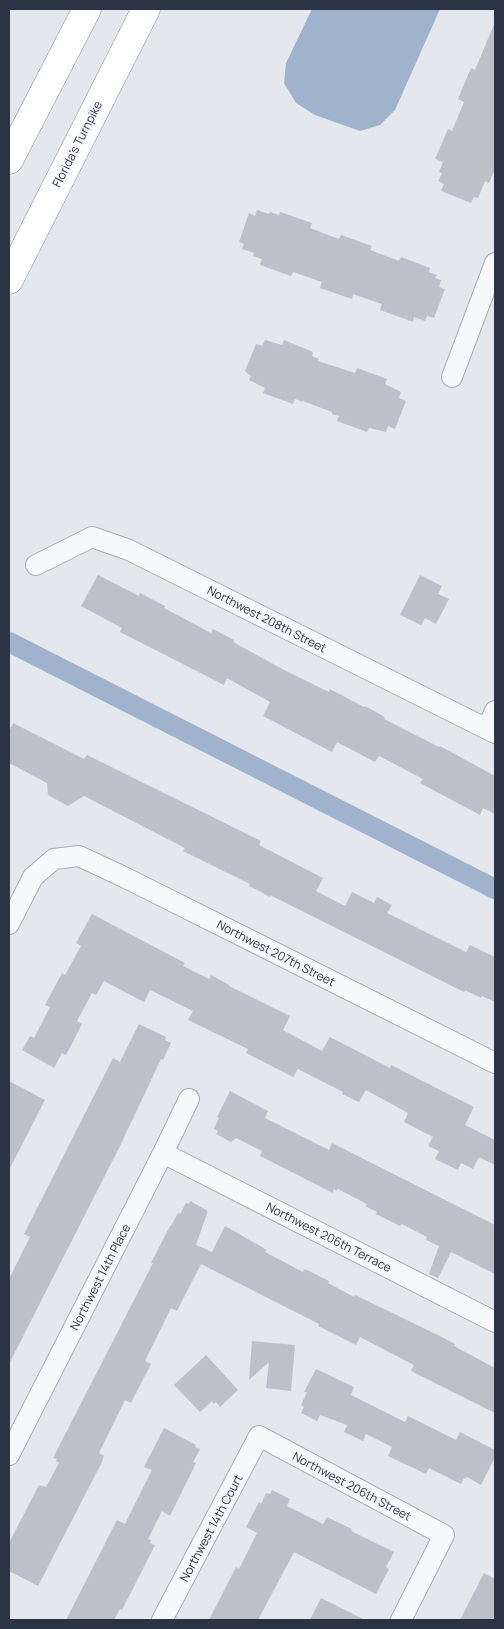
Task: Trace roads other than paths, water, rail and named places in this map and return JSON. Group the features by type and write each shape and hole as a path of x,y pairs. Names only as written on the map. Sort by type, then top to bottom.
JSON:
{"highway":[{"path":"9,160 87,9"},
{"name":"Florida's Turnpike","path":"9,280 146,9"}],"street":[{"path":"452,376 495,264"},
{"name":"Northwest 208th Street","path":"36,564 92,537 129,550 492,725"},
{"name":"Northwest 207th Street","path":"9,924 33,877 54,860 78,856 126,878 495,1063"},
{"name":"Northwest 14th Place","path":"9,1455 189,1099"},
{"name":"Northwest 206th Terrace","path":"163,1153 495,1322"},
{"name":"Northwest 206th Street","path":"259,1436 444,1536 401,1620"},
{"name":"Northwest 14th Court","path":"162,1620 259,1436"}],"water":[{"path":"312,9 440,9 395,110 380,125 360,131 315,115 296,103 284,83 286,63"}],"waterway":[{"path":"9,642 495,889"}]}
